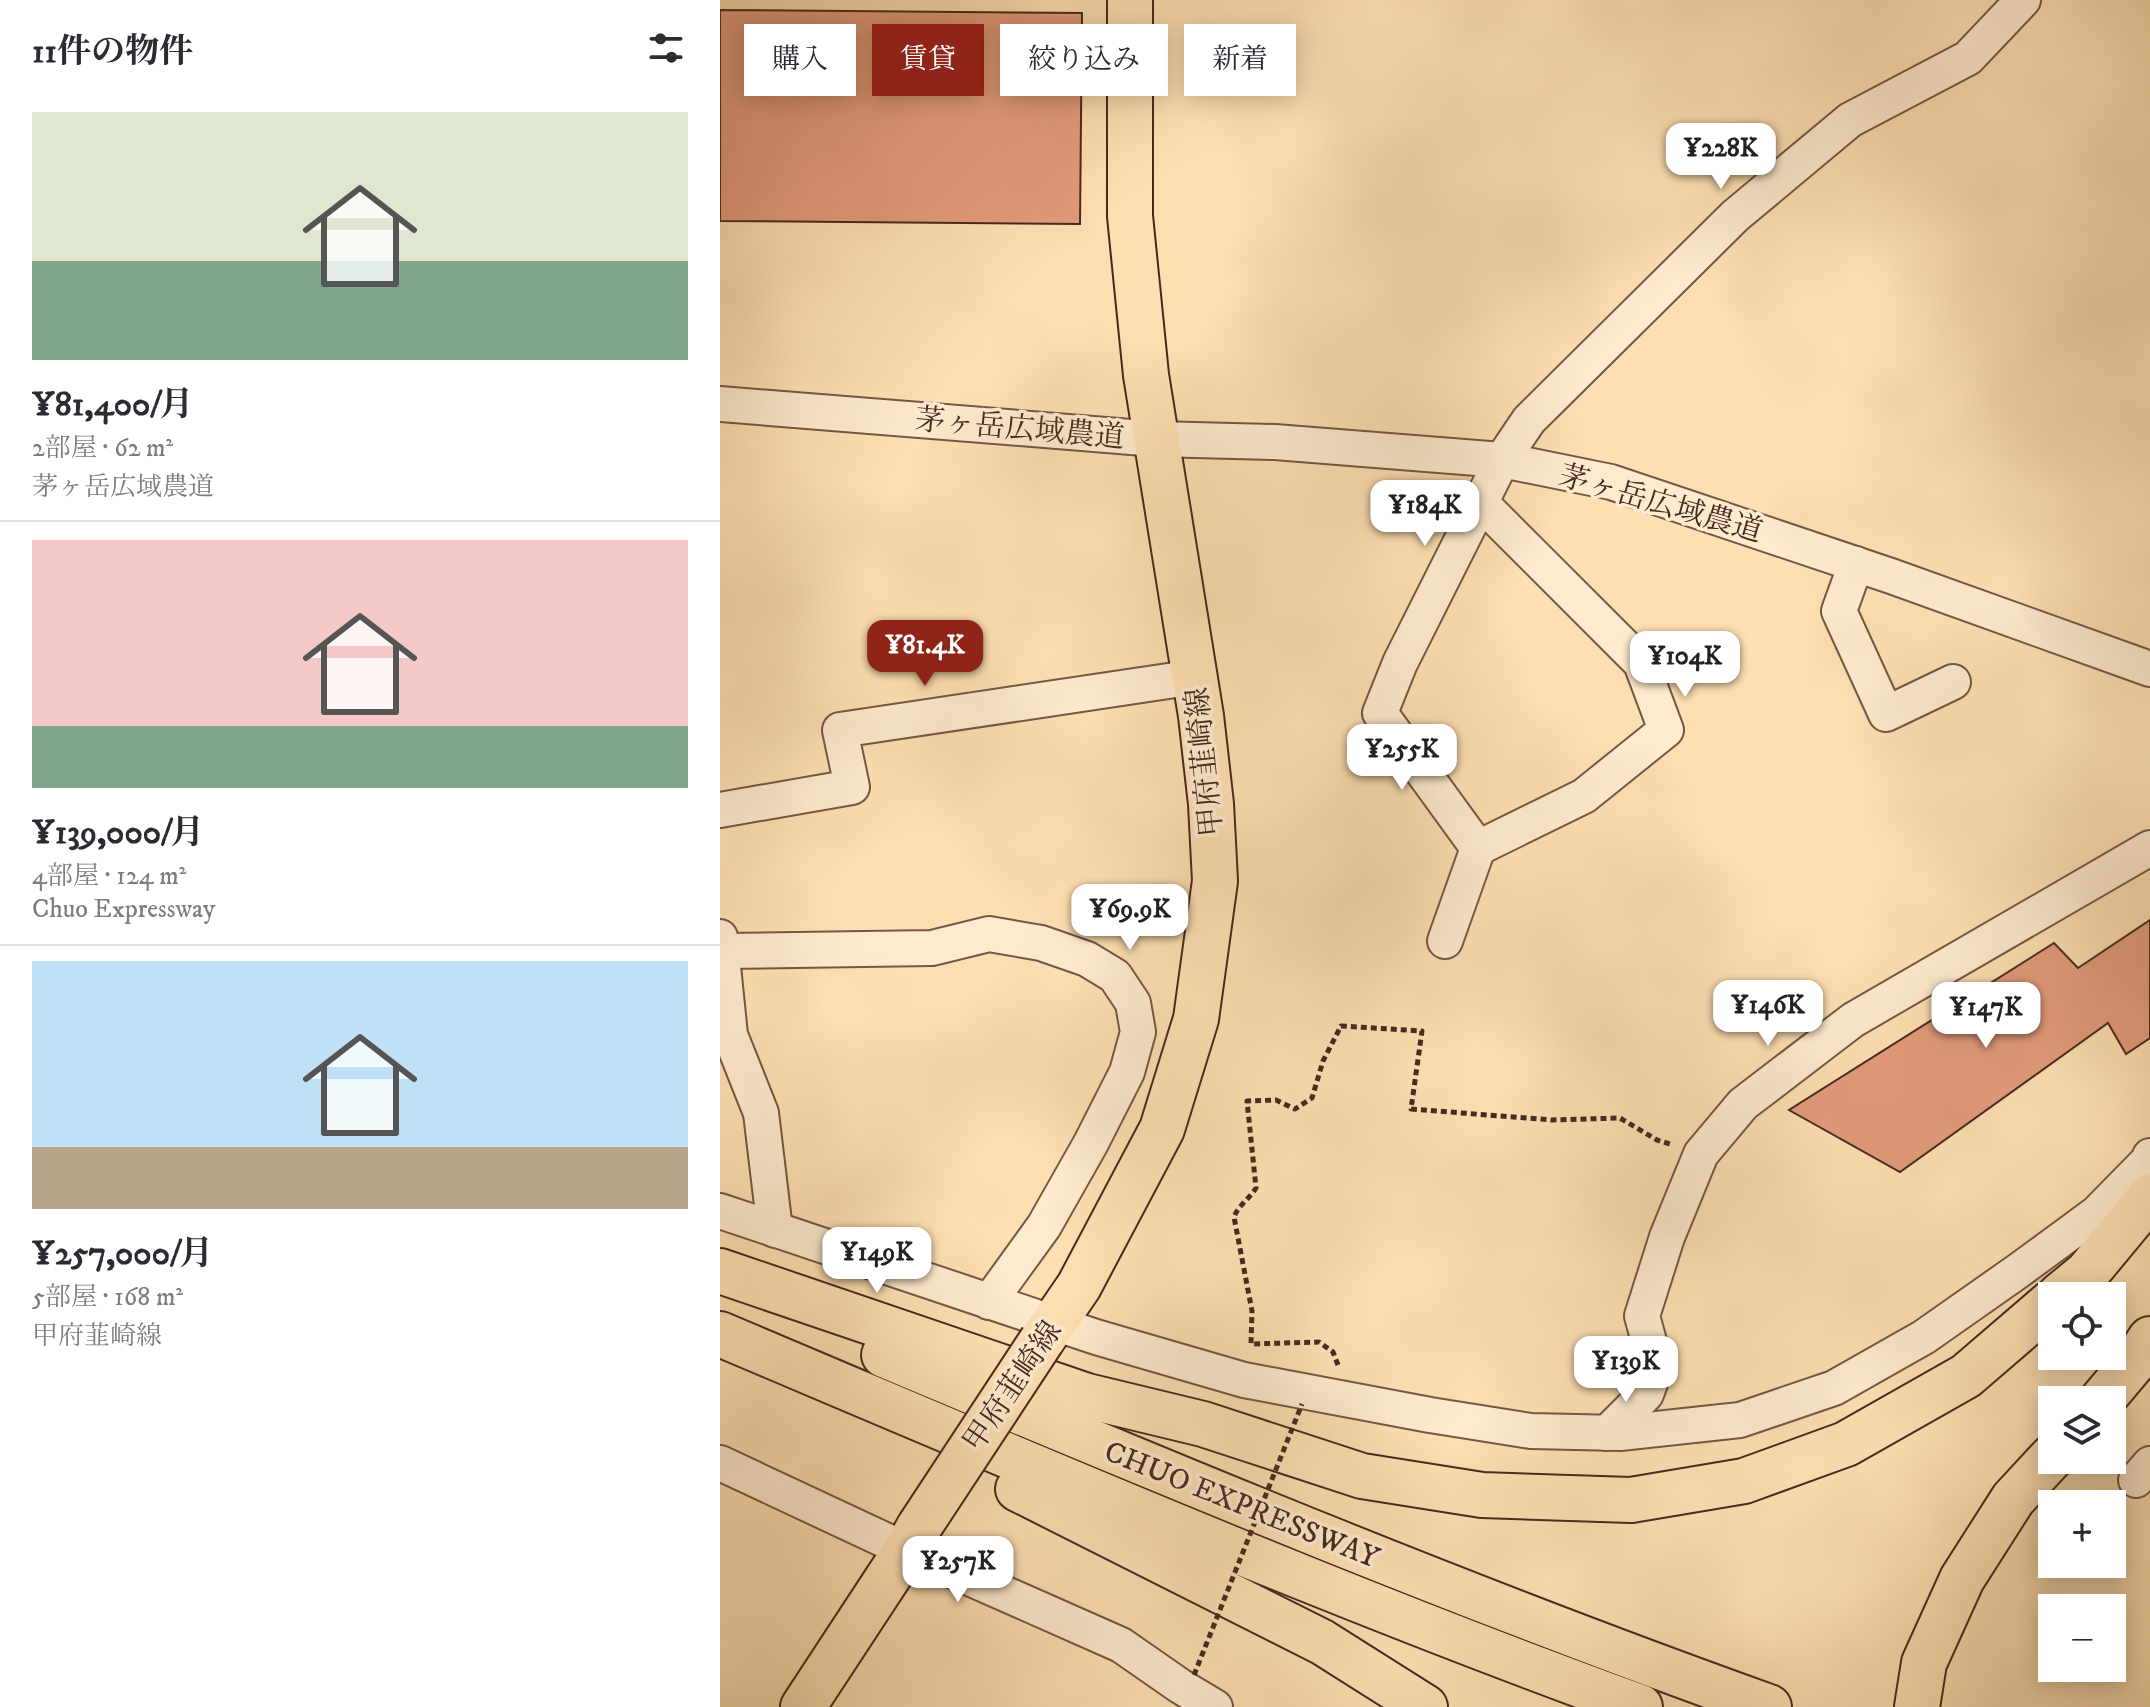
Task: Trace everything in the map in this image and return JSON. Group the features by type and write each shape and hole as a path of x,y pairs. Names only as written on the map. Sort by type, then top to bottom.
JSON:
{"main road":[{"name":"甲府韮崎線","path":"803,1707 1079,1286 1162,1129 1196,1019 1215,881 1211,804 1195,677 1146,375 1130,216 1130,0"},
{"path":"2076,1282 2150,1197"},
{"path":"720,1271 1087,1396 1203,1424 1362,1476 1482,1495 1631,1500 1744,1481 1846,1444 1966,1376 2038,1314"},
{"name":"CHUO EXPRESSWAY","path":"720,1286 1372,1557 1640,1661 1769,1707"},
{"path":"720,1337 1322,1642 1425,1707"},
{"name":"CHUO EXPRESSWAY","path":"720,1337 1297,1574 1640,1707"},
{"path":"2114,1386 2150,1339"},
{"path":"1917,1707 1924,1663 1962,1579 2013,1499 2038,1472"}],"street":[{"path":"1478,848 1380,713 1400,663 1502,460 1529,420 1735,216 1850,120 1968,58 2023,0"},
{"name":"茅ヶ岳広域農道","path":"720,404 1156,439 1275,442 1502,460 1611,482 1856,564 2150,669"},
{"path":"1445,941 1478,848 1584,796 1666,730 1641,663 1481,503"},
{"path":"1856,564 1839,611 1886,714 1953,682"},
{"path":"720,810 852,787 840,730 1195,677"},
{"path":"1607,1433 1646,1394 1656,1367 1642,1316 1667,1237 1701,1154 1743,1104 1853,1020 2150,848"},
{"path":"775,1230 761,1113 725,1036 721,944 932,948 989,934 1041,943 1087,959 1115,976 1133,1003 1138,1032 1127,1072 1091,1143 1044,1226 989,1302"},
{"path":"1133,1050 1180,1071"},
{"path":"720,1211 989,1302 1048,1332 1244,1380 1430,1415 1531,1431 1620,1433 1740,1420 1834,1388 1924,1337 2097,1213 2150,1156"},
{"path":"720,1463 912,1538 1121,1645 1195,1695"}],"path":[{"path":"1339,1367 1333,1352 1319,1342 1251,1344 1252,1311 1234,1217 1237,1208 1256,1188 1247,1101 1276,1100 1295,1109 1312,1098 1323,1061 1341,1026 1422,1031 1411,1109 1552,1120 1620,1118 1657,1140 1701,1154"},
{"path":"1195,1695 1302,1404"}],"building":[{"path":"720,10 1082,13 1082,24 1000,24 1000,96 1081,96 1080,224 720,221"},
{"path":"2150,920 2150,1038 2126,1054 2108,1023 1900,1172 1789,1110 2054,943 2078,968"}]}
